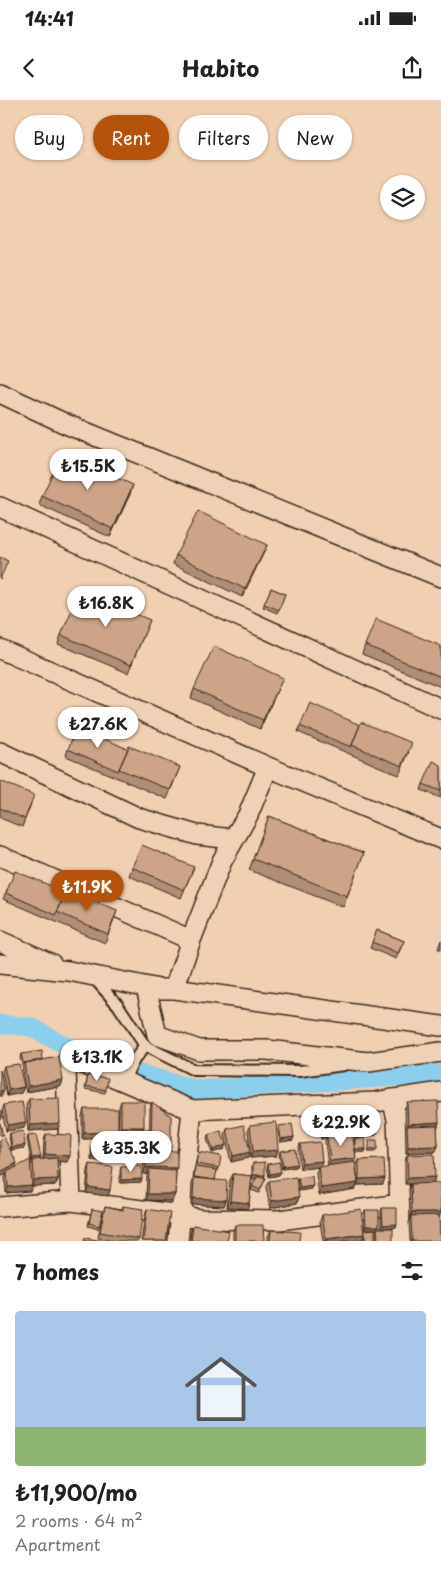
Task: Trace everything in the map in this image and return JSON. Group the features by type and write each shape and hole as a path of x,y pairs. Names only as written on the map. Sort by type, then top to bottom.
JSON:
{"street":[{"path":"0,393 66,424 441,577"},
{"path":"0,507 441,709"},
{"path":"0,649 268,767 441,839"},
{"path":"0,752 139,818 197,835 233,839 248,815"},
{"path":"174,989 222,861 248,815 268,767"},
{"path":"0,856 191,940"},
{"path":"0,941 69,971"},
{"path":"0,964 69,971 159,990 174,989 441,1026"},
{"path":"146,987 157,1034 199,1050 267,1050 368,1062 441,1052"},
{"path":"71,1202 66,1070 69,1058 124,1079 192,1110 375,1102 441,1092"},
{"path":"392,1099 397,1120 401,1241"},
{"path":"178,1241 192,1110"},
{"path":"0,1207 71,1202 181,1215 199,1219 279,1220 401,1204"}],"lane":[{"path":"92,976 118,1005 145,1046 194,1070 300,1071 368,1062"},
{"path":"124,1079 134,1060 145,1046"}],"building":[{"path":"62,453 133,485 113,529 42,496"},
{"path":"198,511 267,545 245,589 176,555"},
{"path":"0,557 8,561 0,579"},
{"path":"271,588 285,594 279,610 264,604"},
{"path":"80,591 150,620 131,665 61,635"},
{"path":"376,619 441,646 441,677 365,645"},
{"path":"214,646 283,678 263,720 194,689"},
{"path":"310,703 360,725 351,747 300,726"},
{"path":"361,722 412,743 402,766 352,745"},
{"path":"77,727 128,749 118,771 68,749"},
{"path":"129,746 180,767 170,790 119,769"},
{"path":"433,761 441,765 441,791 423,784"},
{"path":"0,781 34,795 25,819 0,808"},
{"path":"269,816 364,853 347,896 253,859"},
{"path":"142,845 194,867 184,890 132,867"},
{"path":"15,871 66,892 56,915 6,893"},
{"path":"67,890 117,911 108,934 57,912"},
{"path":"377,930 404,941 398,953 372,942"},
{"path":"42,1051 43,1060 24,1063 24,1065 21,1054"},
{"path":"59,1057 63,1080 28,1086 24,1063"},
{"path":"19,1064 24,1087 9,1090 4,1066"},
{"path":"0,1070 4,1090 0,1091"},
{"path":"88,1075 108,1078 106,1090 86,1086"},
{"path":"59,1098 60,1123 30,1125 29,1099"},
{"path":"121,1101 144,1101 144,1127 121,1127"},
{"path":"438,1101 439,1122 408,1124 407,1102"},
{"path":"22,1102 26,1122 8,1125 4,1105"},
{"path":"152,1102 171,1116 171,1147 151,1146"},
{"path":"84,1109 118,1109 118,1132 84,1133"},
{"path":"342,1110 345,1130 323,1133 321,1114"},
{"path":"376,1118 377,1132 357,1135 355,1121"},
{"path":"276,1122 278,1150 253,1152 250,1125"},
{"path":"0,1123 3,1135 0,1135"},
{"path":"292,1124 294,1137 281,1139 279,1126"},
{"path":"244,1125 250,1152 233,1156 227,1129"},
{"path":"437,1125 438,1146 408,1147 407,1126"},
{"path":"148,1129 149,1145 124,1147 123,1131"},
{"path":"23,1131 25,1145 12,1147 10,1133"},
{"path":"221,1131 226,1145 213,1150 208,1135"},
{"path":"352,1132 356,1158 330,1161 327,1136"},
{"path":"46,1134 71,1135 70,1156 45,1154"},
{"path":"36,1135 41,1157 32,1158 28,1136"},
{"path":"4,1138 17,1163 0,1172 0,1140"},
{"path":"355,1138 365,1138 366,1149 355,1149"},
{"path":"369,1140 377,1140 377,1149 369,1149"},
{"path":"93,1142 111,1144 110,1159 92,1157"},
{"path":"320,1142 322,1161 302,1163 300,1144"},
{"path":"295,1149 297,1164 283,1166 280,1151"},
{"path":"146,1151 177,1151 177,1168 146,1167"},
{"path":"198,1152 221,1156 219,1168 196,1164"},
{"path":"434,1154 435,1177 408,1178 407,1155"},
{"path":"57,1158 58,1179 34,1180 33,1160"},
{"path":"384,1159 385,1178 359,1179 359,1160"},
{"path":"30,1160 32,1185 8,1187 7,1172"},
{"path":"265,1162 265,1175 253,1175 253,1163"},
{"path":"279,1162 281,1172 270,1174 268,1164"},
{"path":"355,1162 358,1183 321,1188 318,1167"},
{"path":"90,1164 113,1167 110,1190 88,1187"},
{"path":"141,1166 142,1179 121,1180 121,1167"},
{"path":"195,1167 217,1170 215,1180 194,1177"},
{"path":"149,1169 176,1171 175,1194 148,1194"},
{"path":"233,1174 252,1176 249,1203 230,1201"},
{"path":"312,1176 313,1186 300,1188 298,1178"},
{"path":"257,1177 266,1178 260,1190 252,1186"},
{"path":"296,1177 299,1197 272,1201 269,1181"},
{"path":"194,1178 227,1181 226,1200 193,1198"},
{"path":"440,1183 441,1212 412,1212 411,1184"},
{"path":"105,1206 123,1210 123,1206 143,1209 139,1239 100,1232"},
{"path":"382,1208 397,1208 397,1224 383,1225"},
{"path":"92,1209 103,1211 99,1226 89,1223"},
{"path":"147,1209 170,1213 166,1241 143,1241"},
{"path":"361,1209 364,1234 326,1239 322,1215"},
{"path":"365,1210 379,1210 379,1226 366,1226"},
{"path":"439,1215 440,1241 412,1241 411,1216"},
{"path":"193,1225 229,1231 227,1241 191,1241"},
{"path":"235,1225 263,1225 264,1241 235,1241"},
{"path":"377,1228 393,1228 393,1241 378,1241"},
{"path":"375,1229 375,1241 365,1241 365,1230"},
{"path":"271,1230 300,1232 299,1241 270,1241"},
{"path":"85,1238 104,1241 84,1241"}],"waterway":[{"path":"0,1024 31,1027 64,1045 136,1073 198,1090 441,1074"}]}
